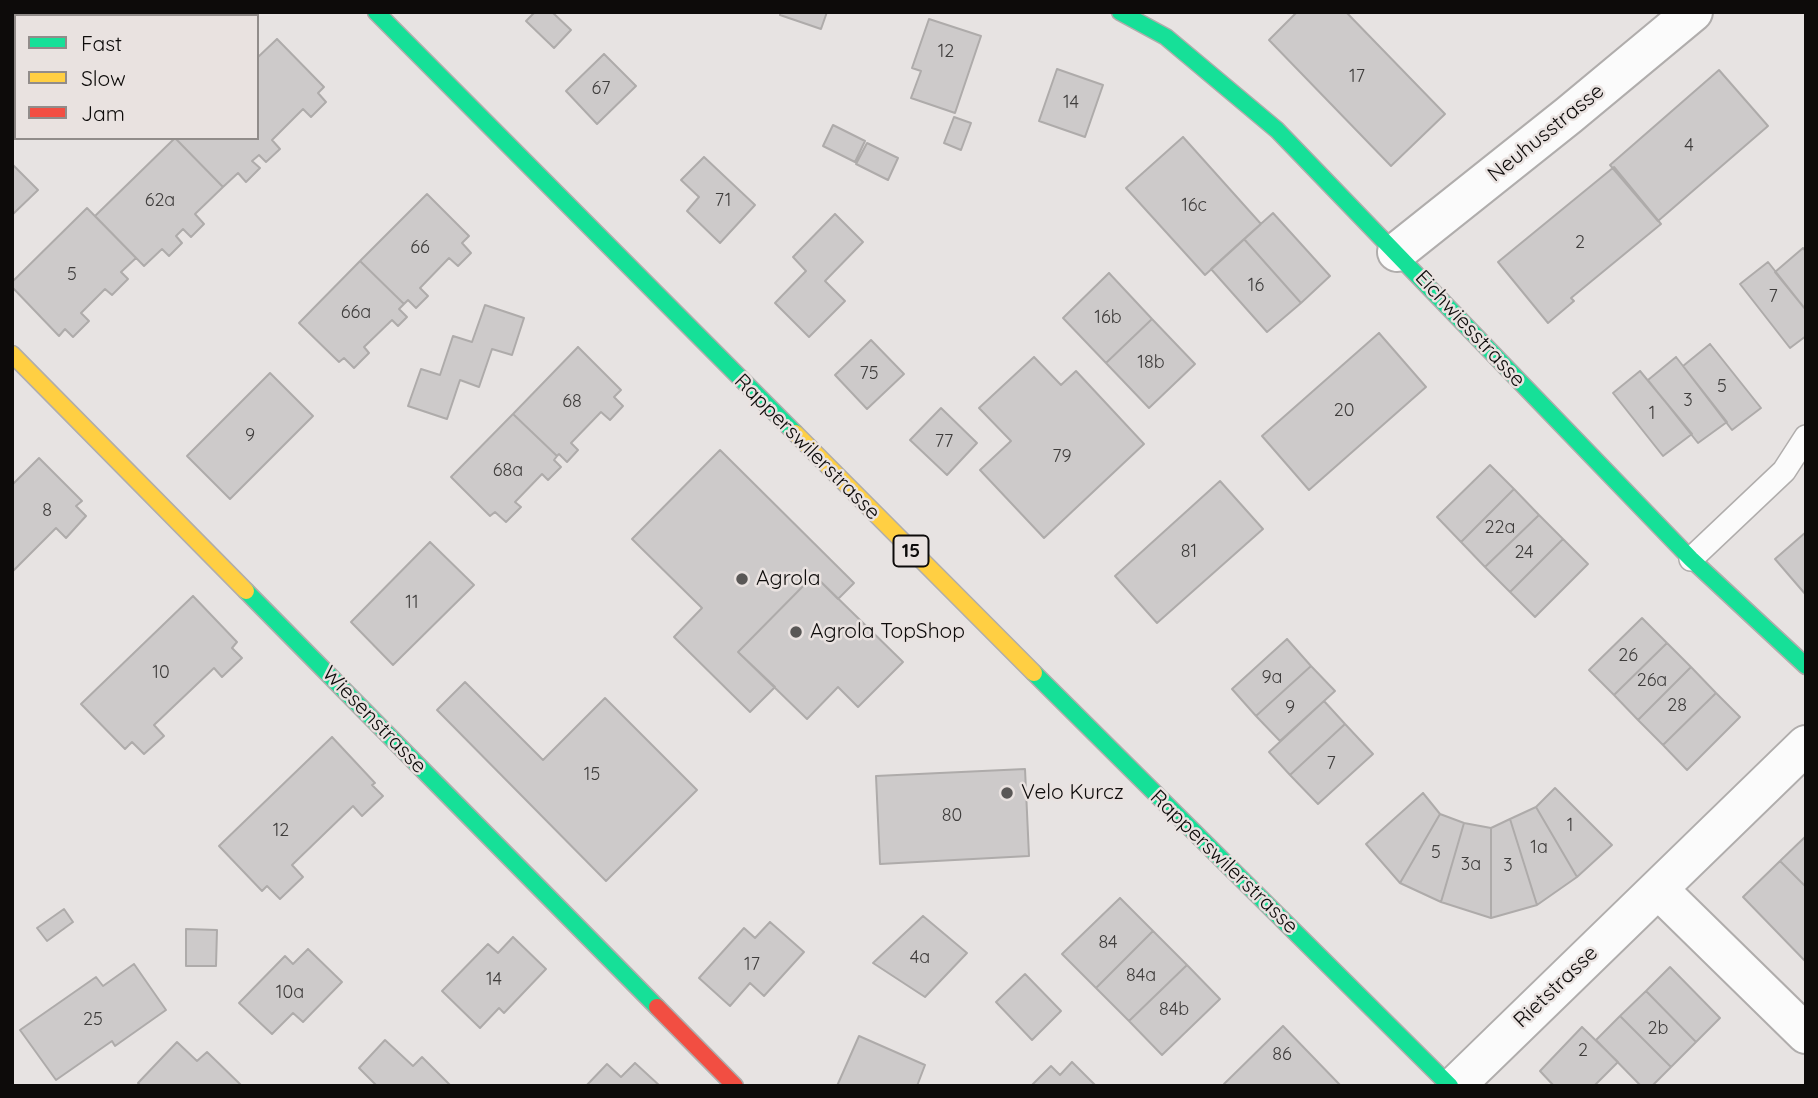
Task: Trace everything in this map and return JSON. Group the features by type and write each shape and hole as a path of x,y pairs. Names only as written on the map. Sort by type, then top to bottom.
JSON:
{"street":[{"name":"Rapperswilerstrasse","path":"376,12 1186,826 1450,1086"},
{"name":"Eichwiesstrasse","path":"1120,12 1166,37 1277,130 1691,559 1806,666"},
{"name":"Neuhusstrasse","path":"1397,252 1693,12"},
{"name":"Wiesenstrasse","path":"12,354 734,1086"},
{"name":"Rietstrasse","path":"1455,1086 1806,745"},
{"path":"1658,889 1806,1034"}],"lane":[{"path":"1691,559 1784,471 1806,438"}],"building":[{"path":"70,12 171,14 72,14"},
{"path":"535,12 552,12 571,30 554,48 526,21"},
{"path":"781,12 827,12 821,29 780,15"},
{"path":"1297,12 1346,12 1445,114 1391,166 1269,40"},
{"path":"929,19 981,36 955,113 911,98 921,71 912,68"},
{"path":"277,39 324,87 318,93 326,102 311,117 303,109 272,140 280,149 266,162 259,155 252,161 260,168 246,182 238,173 223,187 177,140 259,140 259,56"},
{"path":"604,54 636,86 597,124 566,91"},
{"path":"1057,69 1103,85 1085,137 1039,121"},
{"path":"1719,70 1768,126 1658,221 1610,165"},
{"path":"954,117 971,123 961,150 944,143"},
{"path":"833,125 865,141 855,162 823,146"},
{"path":"1183,137 1261,224 1205,275 1126,188"},
{"path":"173,140 177,140 223,187 195,214 204,224 191,237 183,229 176,236 182,243 169,256 162,249 144,266 95,216"},
{"path":"867,143 898,158 888,180 856,164"},
{"path":"704,157 755,205 720,243 687,211 699,197 681,180"},
{"path":"12,164 38,190 12,215"},
{"path":"1614,167 1661,224 1571,298 1574,301 1548,323 1498,262"},
{"path":"427,194 469,236 462,243 471,253 458,266 449,258 420,288 428,296 416,308 408,300 404,304 360,261"},
{"path":"87,208 136,258 121,272 128,279 112,295 105,289 81,313 89,321 73,337 65,329 59,336 12,287 12,282"},
{"path":"1273,213 1330,276 1301,303 1244,239"},
{"path":"835,214 863,242 825,281 845,301 809,337 775,303 806,271 793,257"},
{"path":"1244,239 1301,303 1267,332 1211,269"},
{"path":"1803,248 1806,252 1806,310 1775,272"},
{"path":"360,261 404,304 399,309 407,317 398,326 392,320 364,347 369,353 354,368 344,358 339,362 299,323"},
{"path":"1768,262 1806,310 1806,336 1790,348 1740,284"},
{"path":"1109,273 1152,319 1106,363 1063,318"},
{"path":"485,305 524,318 512,355 492,349 479,387 460,380 447,419 408,406 421,369 440,375 453,336 472,342"},
{"path":"1152,319 1195,364 1149,408 1106,363"},
{"path":"1379,333 1426,387 1309,490 1262,436"},
{"path":"871,340 904,374 867,409 835,375"},
{"path":"1710,344 1761,408 1732,430 1683,366"},
{"path":"578,347 621,390 614,397 623,406 610,420 601,412 571,443 578,450 567,462 559,454 557,456 513,414"},
{"path":"1034,357 1061,385 1076,371 1144,444 1044,538 980,470 1011,441 979,408"},
{"path":"1676,357 1727,422 1698,443 1648,380"},
{"path":"1640,371 1692,434 1663,456 1613,393"},
{"path":"270,373 313,416 230,499 187,456"},
{"path":"941,408 977,443 947,475 910,440"},
{"path":"513,414 557,456 554,460 561,467 548,480 542,474 515,502 521,507 506,522 495,512 490,516 451,477"},
{"name":"Agrola","path":"720,450 854,583 838,599 814,575 738,652 775,687 750,712 674,637 702,608 632,539"},
{"path":"39,458 82,501 76,506 86,516 66,538 56,528 12,572 12,485"},
{"path":"1490,465 1514,489 1461,542 1437,517"},
{"path":"1220,481 1263,529 1157,623 1115,576"},
{"path":"1514,489 1539,515 1485,567 1461,542"},
{"path":"1539,515 1563,539 1510,592 1485,567"},
{"path":"1806,532 1806,595 1775,559"},
{"path":"1563,539 1588,564 1535,617 1510,592"},
{"path":"430,542 474,585 393,665 351,622"},
{"path":"814,575 903,662 858,707 838,687 807,719 738,652"},
{"path":"193,596 237,642 232,648 242,658 222,677 214,668 154,725 164,736 144,754 132,742 125,749 81,704"},
{"path":"1642,618 1667,643 1614,695 1589,670"},
{"path":"1287,639 1311,666 1256,716 1232,689"},
{"path":"1667,643 1691,667 1638,720 1614,695"},
{"path":"1311,666 1335,691 1280,741 1256,716"},
{"path":"1691,667 1716,693 1663,745 1638,720"},
{"path":"465,682 543,760 605,698 697,790 606,881 437,710"},
{"path":"1716,693 1740,717 1687,770 1663,745"},
{"path":"1324,701 1345,724 1290,775 1269,752"},
{"path":"1345,724 1373,754 1318,804 1290,775"},
{"path":"332,737 375,783 372,785 383,796 362,816 353,806 292,865 303,877 280,899 267,886 262,891 219,846"},
{"path":"1025,769 1029,856 880,864 876,776"},
{"path":"1555,788 1612,845 1577,877 1536,807"},
{"path":"1423,793 1440,814 1400,883 1366,844"},
{"path":"1536,807 1577,877 1537,905 1510,819"},
{"path":"1440,814 1464,823 1441,902 1400,883"},
{"path":"1510,819 1537,905 1491,918 1491,828"},
{"path":"1464,823 1491,828 1491,918 1441,902"},
{"path":"1806,836 1806,887 1780,861"},
{"path":"1780,861 1806,887 1806,962 1743,897"},
{"path":"1120,898 1153,931 1096,988 1062,954"},
{"path":"64,909 73,922 47,941 37,928"},
{"path":"923,916 967,953 925,997 873,963"},
{"path":"770,922 804,952 764,996 750,983 730,1006 699,978 744,928 755,938"},
{"path":"186,929 217,930 216,966 186,966"},
{"path":"1153,931 1187,965 1129,1021 1096,988"},
{"path":"513,937 546,969 504,1013 499,1008 480,1028 442,991 488,944 498,953"},
{"path":"308,949 342,982 303,1022 293,1013 272,1034 239,1003 285,956 293,964"},
{"path":"134,964 166,1010 115,1046 112,1041 56,1080 20,1030 96,977 103,986"},
{"path":"1187,965 1220,999 1162,1055 1129,1021"},
{"path":"1670,967 1720,1018 1696,1042 1646,991"},
{"path":"1025,974 1061,1011 1032,1040 996,1002"},
{"path":"1646,991 1696,1042 1671,1067 1620,1016"},
{"path":"1620,1016 1671,1067 1652,1086 1641,1086 1596,1040"},
{"path":"1283,1026 1341,1086 1224,1084"},
{"path":"1582,1027 1618,1062 1594,1086 1554,1086 1540,1071"},
{"path":"859,1036 925,1065 917,1086 837,1086"},
{"path":"385,1040 413,1066 422,1057 451,1086 377,1086 359,1068"},
{"path":"177,1042 197,1061 207,1052 242,1086 141,1086 138,1083"},
{"path":"1072,1062 1096,1086 1031,1086 1051,1066 1060,1075"},
{"path":"635,1063 660,1086 586,1086 607,1064 621,1077"}],"traffic: fast":[{"path":"376,12 795,433"},
{"path":"1120,12 1166,37 1277,130 1691,559 1806,666"},
{"path":"246,591 657,1007"},
{"path":"1034,673 1450,1086"}],"traffic: slow":[{"path":"12,354 246,591"},
{"path":"795,433 1034,673"}],"traffic: jam":[{"path":"657,1007 735,1086"}],"place":[{"name":"Agrola","path":"742,579"},
{"name":"Agrola TopShop","path":"796,632"},
{"name":"Velo Kurcz","path":"1007,793"}]}
